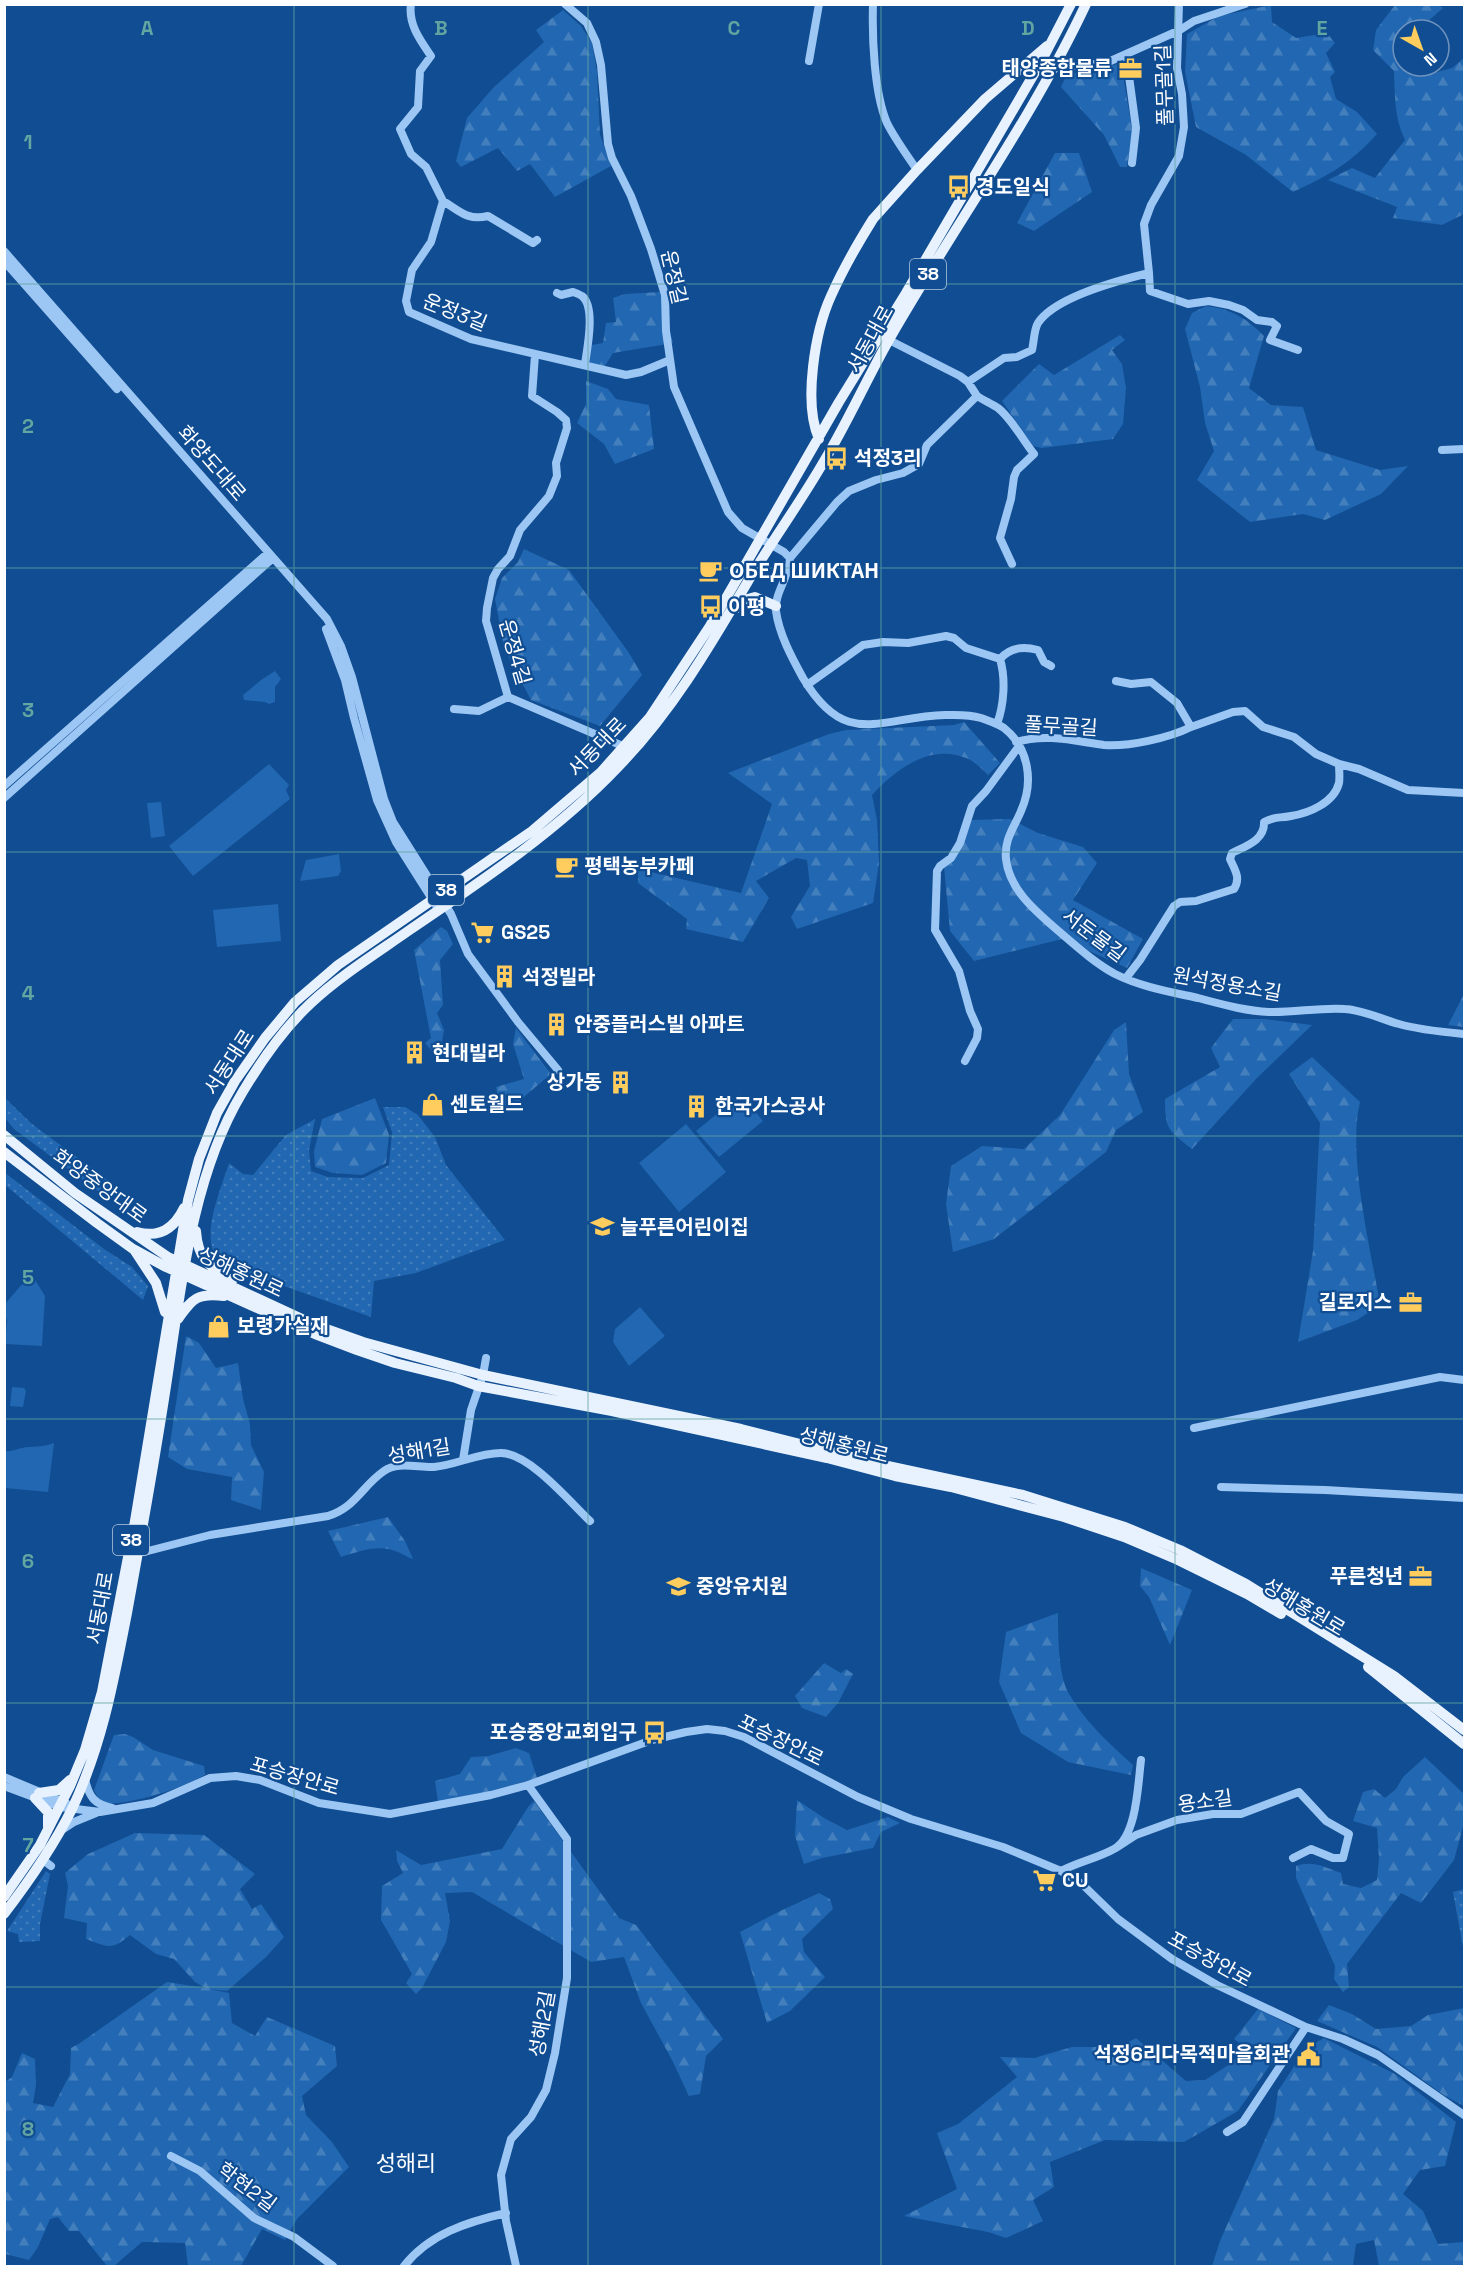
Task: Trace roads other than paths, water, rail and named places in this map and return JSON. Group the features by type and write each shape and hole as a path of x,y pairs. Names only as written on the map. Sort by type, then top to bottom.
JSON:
{"main road":[{"name":"서동대로","path":"80,1777 107,1673 180,1269 188,1200 199,1159 217,1113 235,1081 279,1020 325,975 541,824 601,772 625,747 669,690 766,541 822,465 906,293 1052,42 1071,4"},
{"name":"서동대로","path":"180,1269 214,1156 239,1098 282,1034 309,1004 334,983 442,908 567,815 618,768 664,713 729,613 819,439 1002,157 1086,4"},
{"name":"서동대로","path":"819,439 813,427 812,381 820,333 830,297 873,219 985,99 1052,42"},
{"path":"729,613 744,600 755,597 776,606"},
{"name":"화양중앙대로","path":"4,1135 75,1193 132,1230 180,1269"},
{"name":"화양중앙대로","path":"4,1152 133,1249 180,1269"},
{"path":"132,1230 153,1234 166,1231 179,1218 188,1200"},
{"path":"196,1220 198,1248 205,1262 270,1305"},
{"path":"133,1249 156,1283 171,1320 200,1295 231,1296"},
{"name":"성해홍원로","path":"180,1269 231,1296 315,1334 395,1363 456,1378 741,1429 883,1465 1023,1495 1125,1527 1180,1550 1246,1584 1394,1676 1464,1730"},
{"name":"성해홍원로","path":"180,1269 315,1325 480,1381 951,1487 1064,1517 1124,1537 1247,1594 1313,1632 1372,1670 1464,1744"},
{"name":"서동대로","path":"4,1897 8,1885 27,1866 53,1833 98,1743 111,1699 139,1551 171,1320"},
{"path":"53,1833 49,1814 37,1795 59,1790 80,1777"},
{"name":"서동대로","path":"4,1914 47,1863 53,1833"}],"street":[{"path":"411,4 410,14 414,29 431,56 420,71 418,107 400,129 411,154 426,167 443,201 469,217 476,219 488,216 526,241 533,243 537,240"},
{"name":"운정길","path":"565,4 587,23 596,42 601,65 608,144 647,239 665,295 674,387 728,512 742,528 766,541"},
{"path":"809,61 819,4"},
{"path":"873,4 872,37 882,107 888,124 917,170"},
{"name":"풀무골1길","path":"1179,4 1180,30 1177,68 1182,94 1184,127 1179,156 1151,204 1144,224 1150,291 1188,304 1209,301 1243,310 1257,320 1272,322 1276,326 1270,340 1298,350"},
{"path":"1180,30 1194,21 1245,4"},
{"name":"풀무골1길","path":"1052,68 1106,63 1180,30"},
{"name":"풀무골1길","path":"1126,54 1136,128 1132,163"},
{"name":"운정3길","path":"443,201 430,242 412,270 406,301 409,312 471,339 626,375 641,372 670,360"},
{"name":"화양도대로","path":"4,251 269,557 322,622 345,680 393,822 442,908"},
{"name":"화양도대로","path":"4,261 269,557"},
{"path":"968,382 1004,358 1017,357 1032,350 1037,324 1051,310 1114,281 1149,273"},
{"path":"557,294 573,292 584,297 588,305 590,329 585,364"},
{"path":"884,337 968,382 976,396 998,408 1010,420 1034,454 1017,470 1002,528 1000,538 1012,564"},
{"name":"운정4길","path":"535,355 532,396 566,420 567,428 556,463 557,476 549,496 520,530 510,556 493,578 486,621 508,697 625,747"},
{"path":"776,606 790,558 837,502 849,491 876,480 903,473 919,464 927,445 976,396"},
{"path":"1442,450 1464,449"},
{"path":"766,541 790,558"},
{"path":"4,786 269,557"},
{"path":"4,798 269,557"},
{"name":"풀무골길","path":"776,606 783,636 807,685 823,707 846,721 860,725 969,714 1004,728 1018,744 1026,739 1059,738 1123,745 1162,737 1233,712 1245,711 1263,727 1294,737 1316,754 1339,764"},
{"path":"807,685 863,645 883,642 908,643 946,636 954,638 966,648 1000,659"},
{"path":"1000,659 1012,649 1029,648 1038,650 1044,662 1051,666"},
{"path":"997,724 1004,671 1000,659"},
{"path":"1116,681 1131,684 1152,682 1177,703 1191,727"},
{"path":"454,709 479,711 508,697"},
{"path":"965,1061 978,1029 970,1011 959,971 935,930 937,871 951,858 960,843 972,806 987,791 1018,744"},
{"name":"서둔물길","path":"1018,744 1029,770 1027,794 1021,811 1008,834 1006,857 1016,889 1038,913 1084,953 1125,978 1140,960 1174,906 1180,902 1196,901 1234,889 1238,882 1238,875 1230,859 1232,853 1261,836 1264,822 1279,815 1288,817 1305,813 1318,808 1329,799 1340,781 1339,764"},
{"path":"1339,764 1359,769 1408,790 1464,793"},
{"path":"442,908 451,914 468,954 518,1022 558,1070"},
{"name":"원석정용소길","path":"1125,978 1152,987 1265,1012 1346,1009 1427,1030 1464,1034"},
{"path":"463,1460 486,1358"},
{"path":"1194,1428 1440,1377 1464,1380"},
{"name":"성해1길","path":"139,1551 144,1552 210,1535 328,1516 342,1512 385,1469 405,1466 434,1467 502,1453 516,1456 538,1470 590,1521"},
{"path":"1221,1487 1464,1498"},
{"name":"포승장안로","path":"113,1810 153,1803 210,1778 226,1776 260,1780 319,1803 390,1814 491,1796 652,1740 707,1729 725,1731 744,1737 879,1806 911,1819 1003,1847 1061,1871 1082,1884 1118,1919 1172,1959 1217,1985 1306,2026 1343,2038 1378,2055 1464,2115"},
{"path":"1116,1848 1127,1833 1133,1815 1141,1760"},
{"path":"4,1777 37,1795"},
{"path":"80,1777 92,1800 113,1810"},
{"path":"4,1785 67,1806 100,1812"},
{"name":"성해2길","path":"516,2266 501,2175 511,2139 531,2117 546,2090 555,2053 567,1978 567,1839 528,1785"},
{"name":"용소길","path":"1061,1871 1116,1848 1136,1835 1177,1820 1213,1814 1240,1814 1299,1791 1326,1821 1349,1834 1342,1857 1333,1858 1311,1849 1293,1858"},
{"path":"67,1806 113,1810"},
{"path":"53,1833 100,1812 113,1810"},
{"path":"1227,2132 1243,2122 1306,2026"},
{"name":"학현2길","path":"171,2156 200,2171 254,2218 294,2236 333,2266"},
{"path":"404,2266 412,2256 442,2233 472,2221 506,2213"}],"place":[{"name":"태양종합물류","path":"1130,68"},
{"name":"경도일식","path":"958,187"},
{"name":"석정3리","path":"836,458"},
{"name":"ОБЕД ШИКТАН","path":"711,571"},
{"name":"이평","path":"710,607"},
{"name":"평택농부카페","path":"566,866"},
{"name":"GS25","path":"483,932"},
{"name":"석정빌라","path":"504,977"},
{"name":"안중플러스빌 아파트","path":"556,1024"},
{"name":"현대빌라","path":"414,1053"},
{"name":"상가동","path":"620,1082"},
{"name":"센토월드","path":"432,1104"},
{"name":"한국가스공사","path":"697,1106"},
{"name":"늘푸른어린이집","path":"602,1227"},
{"name":"길로지스","path":"1410,1302"},
{"name":"보령가설재","path":"219,1326"},
{"name":"푸른청년","path":"1421,1576"},
{"name":"중앙유치원","path":"678,1586"},
{"name":"포승중앙교회입구","path":"655,1732"},
{"name":"CU","path":"1044,1880"},
{"name":"석정6리다목적마을회관","path":"1308,2054"}],"district":[{"name":"성해리","path":"406,2163"}]}
